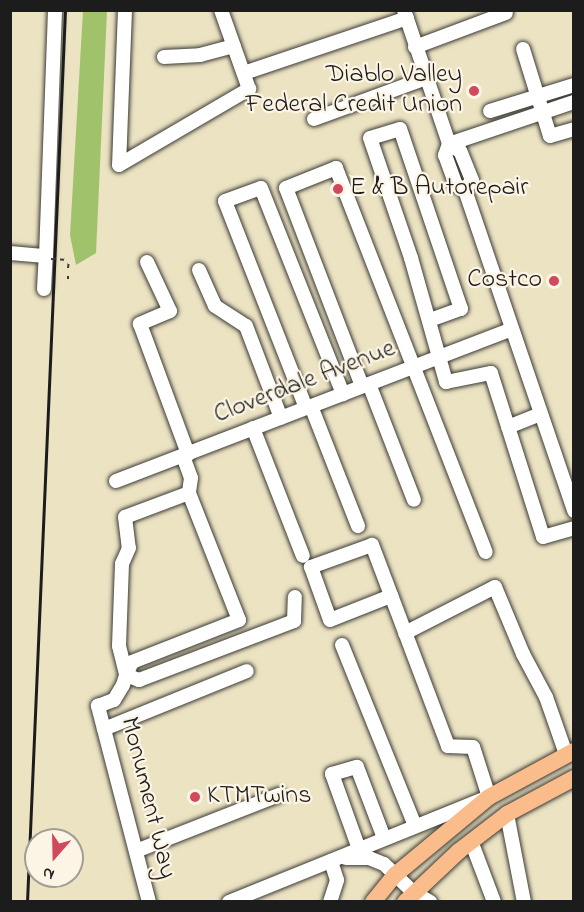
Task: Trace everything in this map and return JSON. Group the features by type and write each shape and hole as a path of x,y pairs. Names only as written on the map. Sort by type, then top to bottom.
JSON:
{"main road":[{"path":"373,902 396,875 489,796 570,752"},
{"path":"409,897 471,841 507,814 573,778"}],"street":[{"path":"44,290 49,257 55,10"},
{"path":"125,10 116,148 119,165 249,89 221,10"},
{"path":"415,47 506,13"},
{"path":"244,73 406,14 415,47 449,144 460,151 472,180 465,190 573,507"},
{"path":"164,57 200,55 234,46"},
{"path":"523,50 550,136 573,129"},
{"path":"314,119 426,78"},
{"path":"490,111 573,85"},
{"path":"449,144 573,102"},
{"path":"506,107 511,123"},
{"path":"430,320 461,309 400,129 370,138 430,320 446,382 491,373 543,537 573,528"},
{"path":"414,500 286,188 336,168 486,552"},
{"path":"343,394 261,188 225,201 358,526"},
{"path":"10,253 49,257"},
{"path":"126,675 132,662 239,620 189,493 191,478 185,455 140,324 170,311 147,262"},
{"path":"200,270 215,306 246,326 281,418"},
{"name":"Cloverdale Avenue","path":"116,481 511,329"},
{"path":"508,427 541,414"},
{"path":"253,428 303,556"},
{"path":"126,675 118,646 122,564 129,548 125,517 189,493"},
{"path":"229,902 489,796 473,747 448,746 372,545 310,567 330,620 391,596"},
{"path":"405,633 495,586 523,654 546,697 570,752"},
{"path":"126,675 139,680 294,621 295,597"},
{"path":"342,645 415,826"},
{"path":"104,729 247,671"},
{"name":"Monument Way","path":"126,675 114,700 98,706 149,902"},
{"path":"359,849 332,774 357,767 384,838"},
{"path":"136,851 279,795"},
{"path":"507,814 524,902"},
{"path":"471,841 494,902"},
{"path":"333,860 369,858 396,875 409,897 430,902"},
{"path":"330,902 338,880 333,860"}],"path":[{"path":"49,257 69,260 68,268"}],"green space":[{"path":"83,11 107,11 96,253 76,265 70,235"}],"railway":[{"path":"27,902 65,10"}],"place":[{"name":"Diablo Valley Federal Credit Union","path":"474,91"},
{"name":"E & B Autorepair","path":"338,189"},
{"name":"Costco","path":"554,281"},
{"name":"KTMTwins","path":"195,797"}]}
